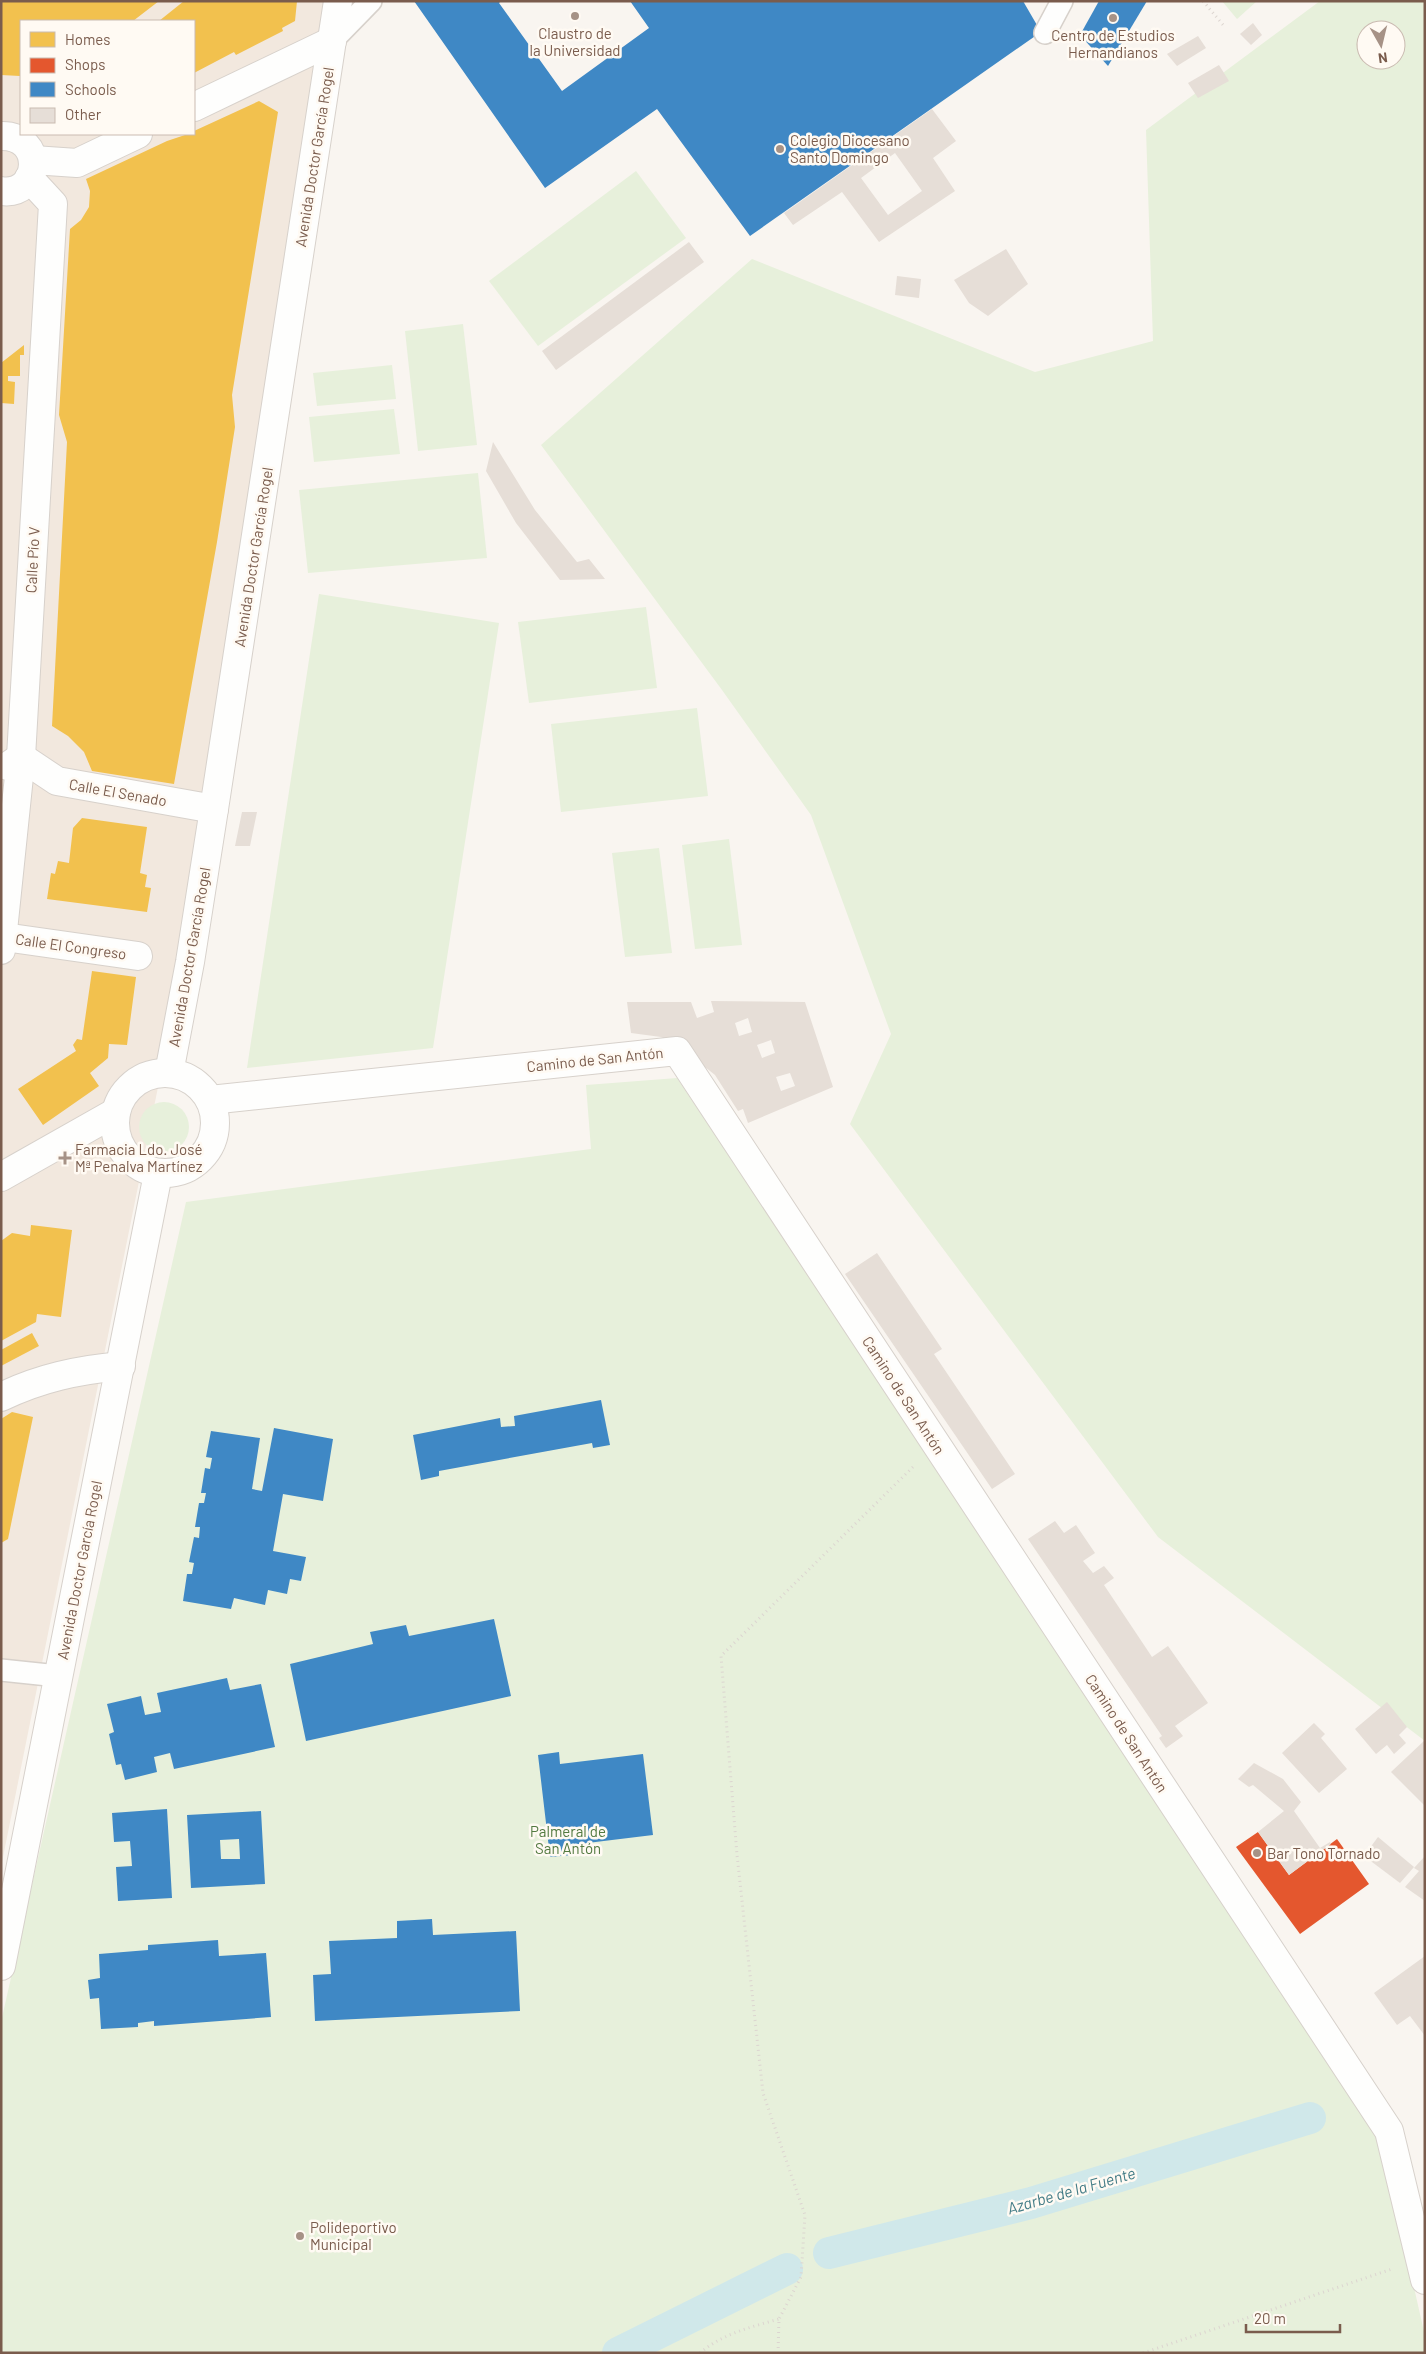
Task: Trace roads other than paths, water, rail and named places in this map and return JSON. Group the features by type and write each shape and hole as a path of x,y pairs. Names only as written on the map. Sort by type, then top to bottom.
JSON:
{"street":[{"name":"Avenida Doctor García Rogel","path":"169,1073 190,962 338,1"},
{"path":"195,107 332,41 371,1"},
{"path":"1045,33 1062,1"},
{"path":"3,193 23,185 31,169 78,163 136,135"},
{"name":"Calle Pío V","path":"1,136 9,136 26,144 31,169 53,204 11,764 3,943"},
{"name":"Calle El Senado","path":"11,764 57,781 214,809"},
{"name":"Calle El Congreso","path":"3,943 138,956"},
{"name":"Camino de San Antón","path":"210,1100 677,1051 1389,2131 1425,2280"},
{"path":"169,1073 185,1077 200,1086 210,1100 216,1127 207,1152 186,1170 158,1174 138,1166 124,1152 116,1132 116,1112 123,1096 136,1083 151,1075 169,1073"},
{"path":"5,1166 116,1112"},
{"name":"Avenida Doctor García Rogel","path":"1,1966 158,1174"},
{"path":"1,1397 51,1376 85,1369 120,1366"},
{"path":"1,1670 58,1676"}],"waterway":[{"name":"Azarbe de la Fuente","path":"829,2253 1031,2203 1310,2118"},
{"name":"Azarbe de la Fuente","path":"618,2353 787,2269"}],"place":[{"name":"Claustro de la Universidad","path":"575,16"},
{"name":"Centro de Estudios Hernandianos","path":"1113,18"},
{"name":"Colegio Diocesano Santo Domingo","path":"780,149"},
{"name":"Farmacia Ldo. José Mª Penalva Martínez","path":"65,1158"},
{"name":"Bar Tono Tornado","path":"1257,1853"},
{"name":"Polideportivo Municipal","path":"300,2236"}],"park label":[{"name":"Palmeral de San Antón","path":"568,1840"}]}
